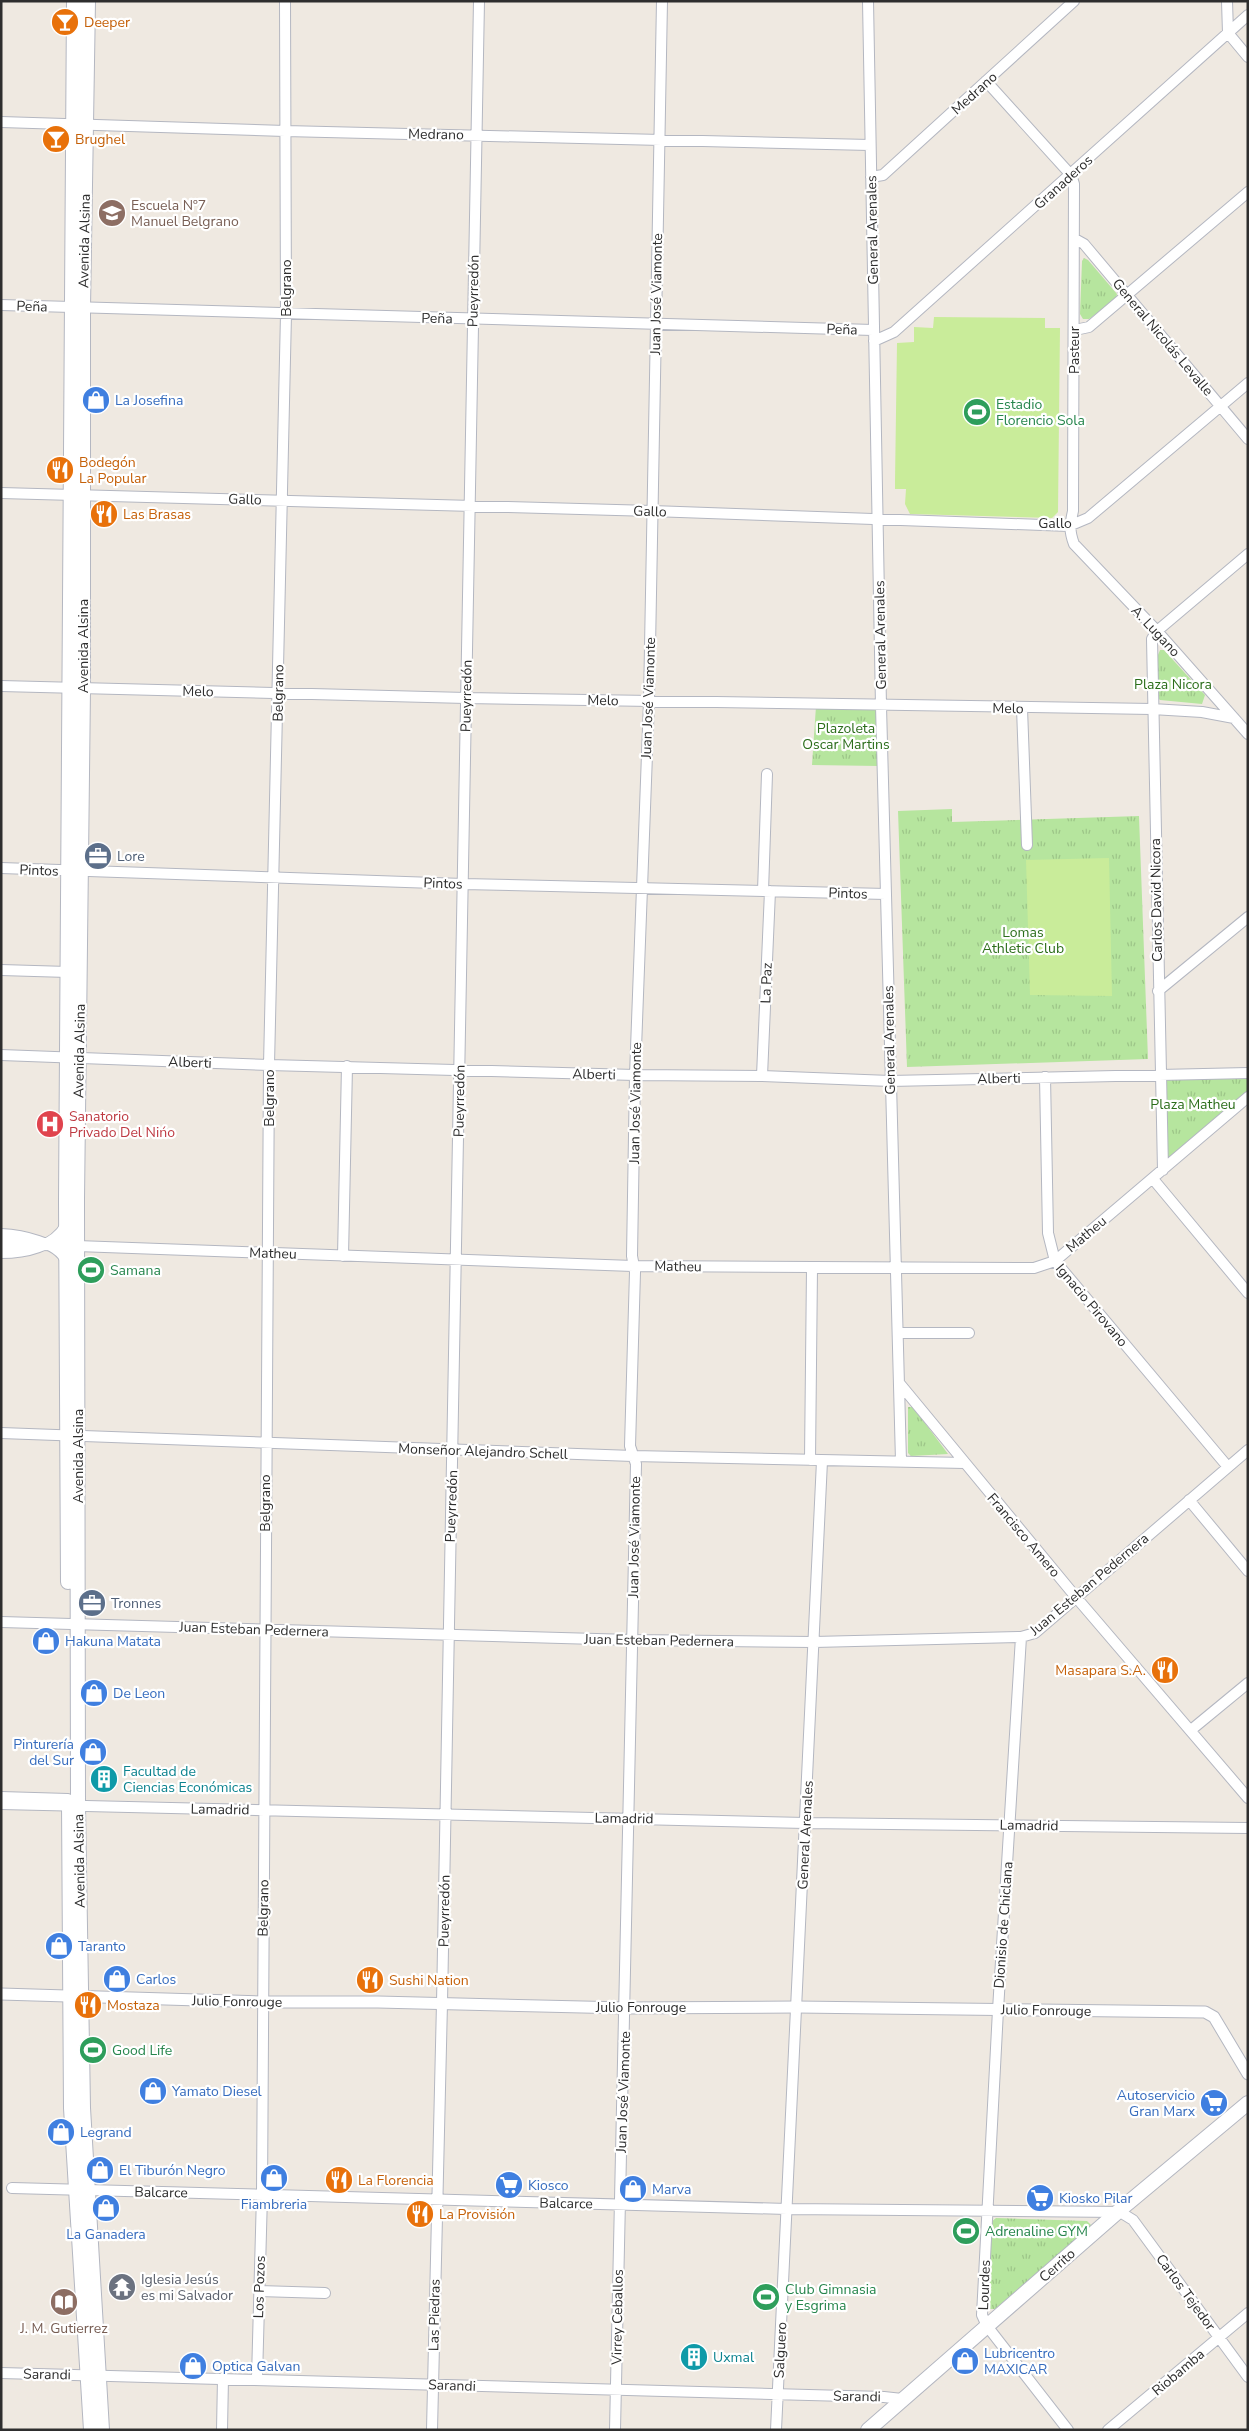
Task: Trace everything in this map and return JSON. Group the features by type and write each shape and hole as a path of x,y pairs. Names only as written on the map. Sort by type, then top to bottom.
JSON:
{"main road":[{"name":"Avenida Alsina","path":"74,1 79,124 77,688 72,1245 73,1623 71,1806 82,2190 94,2375"},
{"name":"Avenida Alsina","path":"79,124 88,1"},
{"name":"Avenida Alsina","path":"73,1435 67,1263 72,1245 66,1224 73,1058 68,972 74,871"},
{"name":"Cerrito","path":"868,2430 1248,2103"},
{"path":"91,2430 94,2375"},
{"path":"94,2375 102,2430"}],"street":[{"name":"Belgrano","path":"262,2195 265,1443 269,1253 269,1065 286,314 285,1"},
{"name":"Pueyrredón","path":"437,2200 453,1450 478,1"},
{"name":"Juan José Viamonte","path":"620,2204 636,1464 630,1446 635,1075 649,701 662,1"},
{"name":"General Arenales","path":"868,1 881,706 895,1269"},
{"name":"Medrano","path":"871,177 883,175 1074,1"},
{"path":"1227,1 1228,33 1248,57"},
{"name":"Granaderos","path":"874,341 894,332 1248,15"},
{"path":"986,81 1071,175"},
{"name":"Medrano","path":"1,122 870,145"},
{"name":"Pasteur","path":"1069,526 1073,511 1075,330 1074,184 1071,175"},
{"path":"1075,330 1089,327 1248,192"},
{"name":"General Nicolás Levalle","path":"1075,239 1084,244 1248,438"},
{"name":"Peña","path":"1,305 873,330"},
{"name":"Gallo","path":"1,492 877,518 1069,526 1088,518 1248,383"},
{"name":"A. Lugano","path":"1069,526 1074,544 1157,631 1248,734"},
{"path":"1157,631 1248,554"},
{"name":"Carlos David Nicora","path":"1157,631 1152,646 1152,709 1163,1170"},
{"name":"Melo","path":"1,686 466,698 1152,709 1202,712 1234,718"},
{"path":"1022,708 1027,845"},
{"name":"La Paz","path":"762,1076 767,774"},
{"name":"Pintos","path":"1,868 463,884 886,894"},
{"path":"1158,991 1248,916"},
{"path":"1,970 68,972"},
{"name":"Alberti","path":"1,1055 269,1065 635,1075 762,1076 890,1081 1248,1073"},
{"path":"343,1256 348,1066"},
{"name":"Ignacio Pirovano","path":"1045,1077 1048,1233 1055,1261 1228,1467"},
{"name":"Matheu","path":"1,1244 46,1244 633,1266 895,1269 1034,1268 1055,1261 1248,1098"},
{"path":"1152,1179 1248,1293"},
{"name":"Matheu","path":"1,1253 20,1252 46,1244 58,1236 66,1224"},
{"name":"Matheu","path":"1,1234 46,1244 60,1251 67,1263"},
{"path":"810,1460 812,1268"},
{"path":"895,1269 901,1462"},
{"path":"898,1333 969,1332"},
{"name":"Francisco Amero","path":"900,1384 1075,1596 1248,1798"},
{"name":"Monseñor Alejandro Schell","path":"1,1433 633,1456 965,1463"},
{"name":"Juan Esteban Pedernera","path":"1,1622 632,1640 814,1642 1021,1637 1035,1633 1075,1596 1248,1450"},
{"name":"General Arenales","path":"787,2209 822,1461"},
{"path":"1190,1500 1248,1571"},
{"name":"Dionisio de Chiclana","path":"988,2212 998,2010 1021,1637"},
{"path":"1191,1730 1248,1683"},
{"name":"Lamadrid","path":"1,1797 71,1806"},
{"name":"Lamadrid","path":"1,1804 805,1822 1248,1828"},
{"name":"Lamadrid","path":"1,1811 71,1806"},
{"name":"Julio Fonrouge","path":"1,1994 262,2002 442,2003 625,2008 797,2007 1210,2013 1248,2074"},
{"name":"Balcarce","path":"12,2188 787,2209 1120,2212"},
{"name":"Los Pozos","path":"256,2378 262,2195"},
{"name":"Las Piedras","path":"432,2430 437,2200"},
{"name":"Virrey Ceballos","path":"615,2430 620,2204"},
{"name":"Salguero","path":"776,2430 787,2209"},
{"name":"Lourdes","path":"987,2326 982,2315 988,2212"},
{"name":"Carlos Tejedor","path":"1120,2212 1134,2220 1248,2377"},
{"path":"259,2291 325,2293"},
{"name":"Riobamba","path":"1108,2430 1248,2313"},
{"path":"987,2326 1068,2430"},
{"name":"Sarandi","path":"1,2372 256,2378 902,2399"},
{"path":"222,2430 223,2378"}],"green space":[{"path":"1084,258 1088,260 1117,294 1116,299 1089,319 1083,319 1080,314 1082,261"},
{"name":"Estadio Florencio Sola","path":"934,317 1045,318 1045,328 1060,328 1058,512 1052,518 910,514 905,504 906,489 895,489 897,343 914,342 914,327 933,328"},
{"name":"Plaza Nicora","path":"1160,650 1164,650 1205,695 1202,704 1160,700 1157,697 1158,655"},
{"name":"Plazoleta Oscar Martins","path":"816,706 878,708 879,766 812,765"},
{"name":"Lomas Athletic Club","path":"952,809 952,822 1139,816 1148,1059 907,1067 898,811"},
{"path":"1109,858 1112,996 1030,995 1026,860"},
{"name":"Plaza Matheu","path":"1248,1073 1248,1097 1163,1170 1160,1074"},
{"path":"908,1407 913,1407 948,1454 911,1456 908,1453"},
{"path":"996,2218 1087,2221 1091,2225 1090,2229 995,2309 989,2309 986,2305 990,2223"}],"place":[{"name":"Deeper","path":"65,22"},
{"name":"Brughel","path":"56,139"},
{"name":"Escuela Nº7 Manuel Belgrano","path":"112,213"},
{"name":"La Josefina","path":"96,400"},
{"name":"Estadio Florencio Sola","path":"977,412"},
{"name":"Bodegón La Popular","path":"60,470"},
{"name":"Las Brasas","path":"104,514"},
{"name":"Lore","path":"98,856"},
{"name":"Sanatorio Privado Del Nińo","path":"50,1124"},
{"name":"Samana","path":"91,1270"},
{"name":"Tronnes","path":"92,1603"},
{"name":"Hakuna Matata","path":"46,1641"},
{"name":"Masapara S.A.","path":"1165,1670"},
{"name":"De Leon","path":"94,1693"},
{"name":"Pinturería del Sur","path":"93,1752"},
{"name":"Facultad de Ciencias Económicas","path":"104,1779"},
{"name":"Taranto","path":"59,1946"},
{"name":"Carlos","path":"117,1979"},
{"name":"Sushi Nation","path":"370,1980"},
{"name":"Mostaza","path":"88,2005"},
{"name":"Good Life","path":"93,2050"},
{"name":"Yamato Diesel","path":"153,2091"},
{"name":"Autoservicio Gran Marx","path":"1214,2103"},
{"name":"Legrand","path":"61,2132"},
{"name":"El Tiburón Negro","path":"100,2170"},
{"name":"Fiambreria","path":"274,2178"},
{"name":"La Florencia","path":"339,2180"},
{"name":"Kiosco","path":"509,2185"},
{"name":"Marva","path":"633,2189"},
{"name":"Kiosko Pilar","path":"1040,2198"},
{"name":"La Ganadera","path":"106,2208"},
{"name":"La Provisión","path":"420,2214"},
{"name":"Adrenaline GYM","path":"966,2231"},
{"name":"Iglesia Jesús es mi Salvador","path":"122,2287"},
{"name":"Club Gimnasia y Esgrima","path":"766,2297"},
{"name":"J. M. Gutierrez","path":"64,2302"},
{"name":"Uxmal","path":"694,2357"},
{"name":"Lubricentro MAXICAR","path":"965,2361"},
{"name":"Optica Galvan","path":"193,2366"}]}
